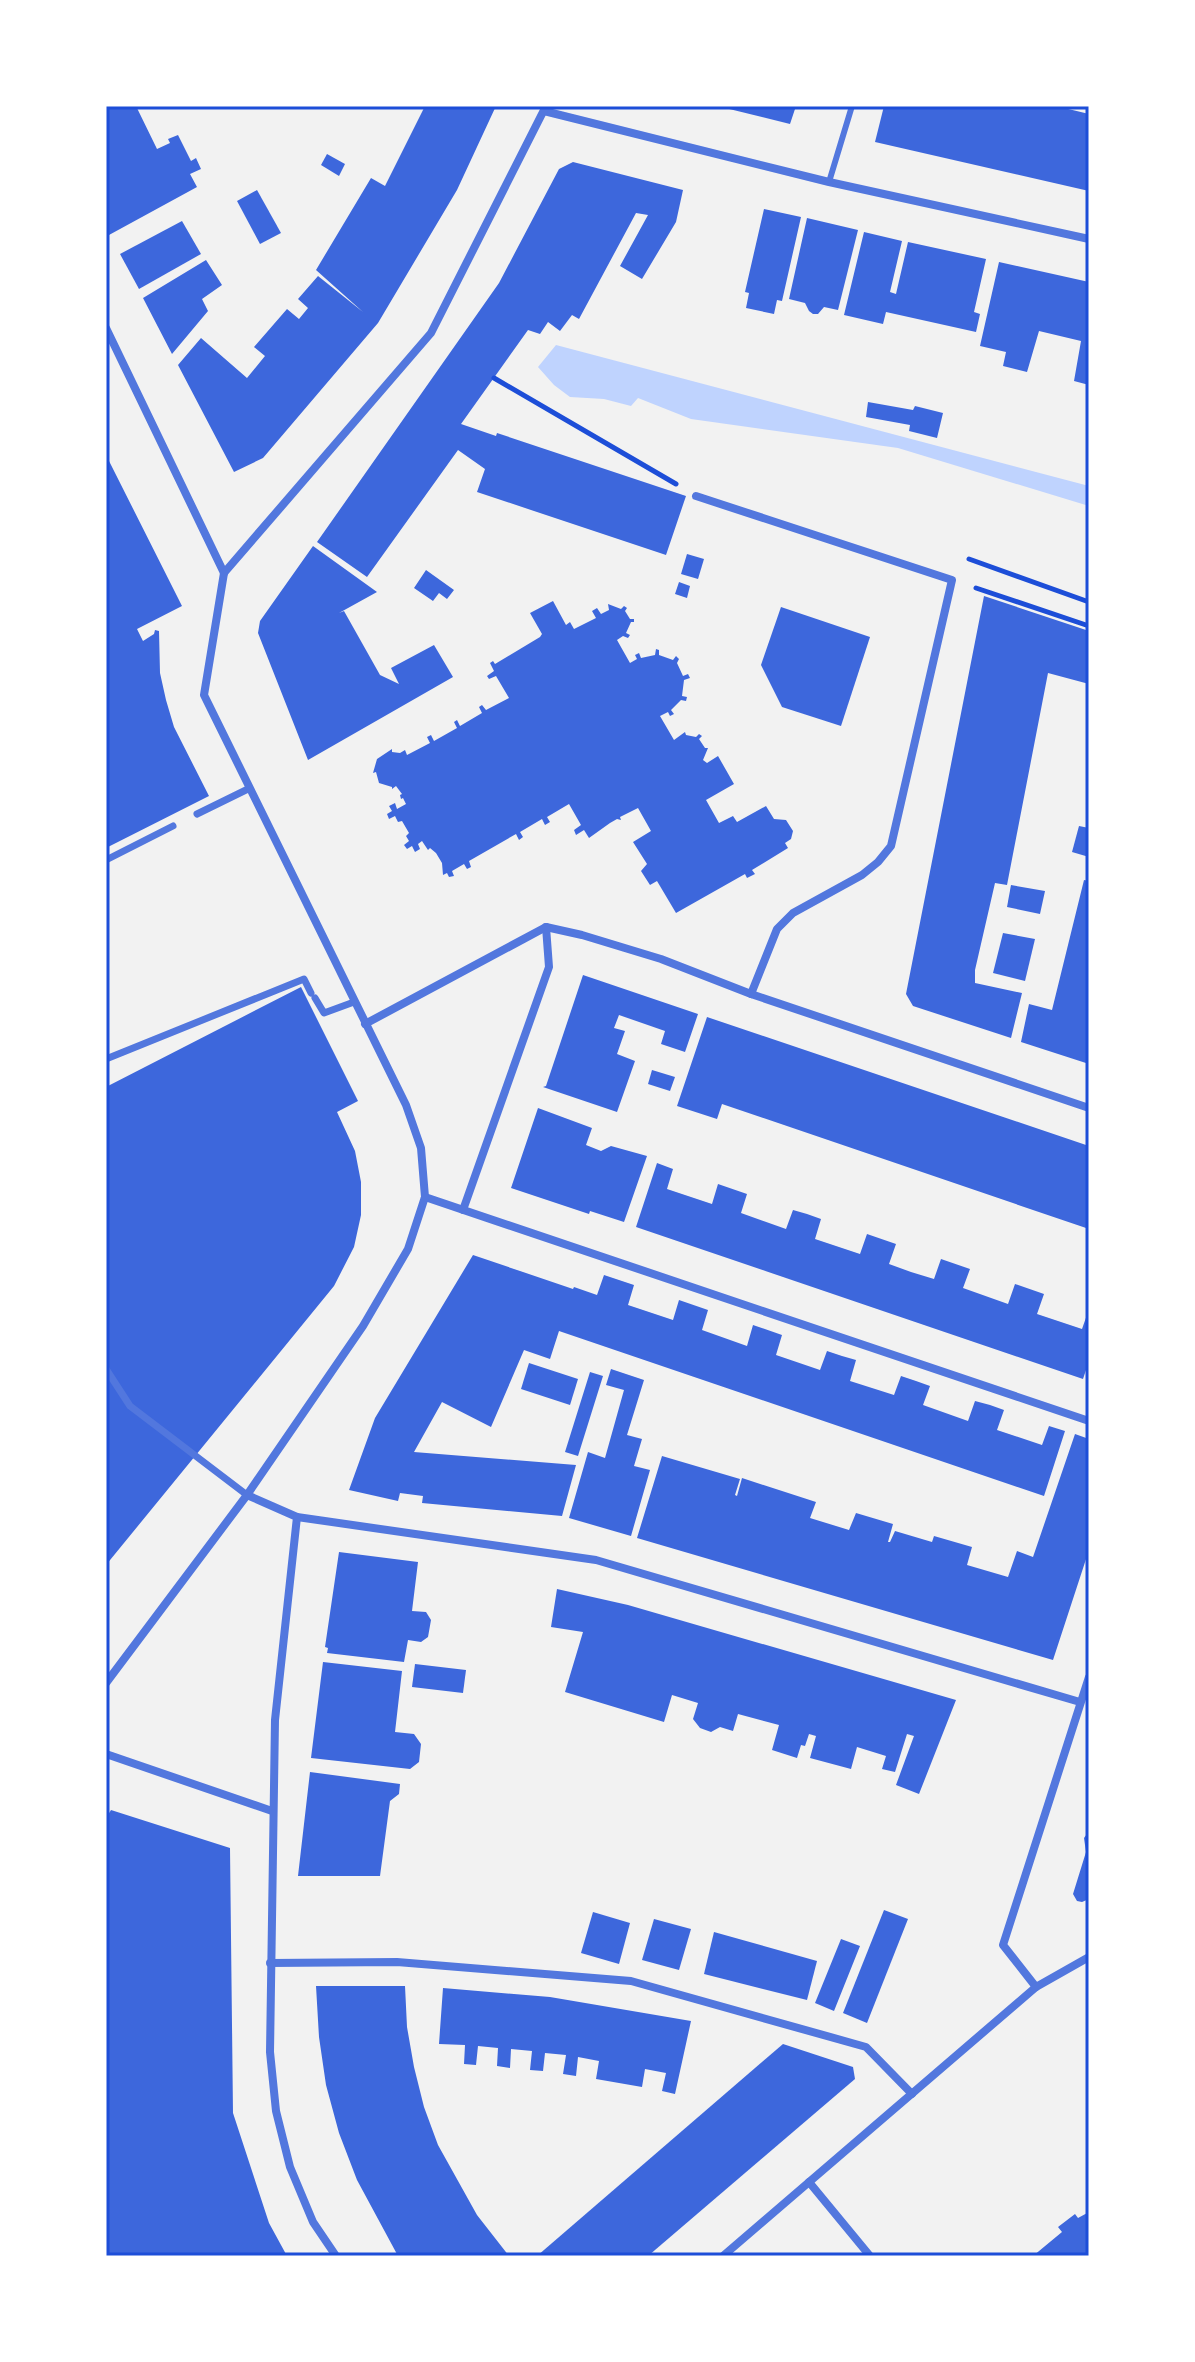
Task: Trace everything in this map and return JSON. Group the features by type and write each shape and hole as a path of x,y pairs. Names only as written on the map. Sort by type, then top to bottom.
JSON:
{"street":[{"path":"106,1683 247,1495 363,1326 408,1249 425,1197 421,1148 406,1105 204,695 224,573 431,333 545,108 829,182 1089,239"},
{"path":"106,328 224,573"},
{"path":"696,496 952,580 891,846 862,875 793,913 777,929 751,994"},
{"path":"197,814 248,789"},
{"path":"106,860 173,826"},
{"path":"463,1210 549,967 546,927"},
{"path":"365,1024 546,927 661,959 751,994 1089,1108"},
{"path":"106,1059 304,979 324,1013 354,1002"},
{"path":"425,1197 1089,1421"},
{"path":"106,1369 130,1406 247,1495 297,1517 596,1560 1080,1702"},
{"path":"297,1517 275,1720 270,2052 276,2111 290,2167 313,2222 336,2256"},
{"path":"1036,1987 1003,1945 1089,1677"},
{"path":"106,1754 272,1811"},
{"path":"723,2256 1036,1987 1089,1957"},
{"path":"270,1963 397,1962 631,1981 866,2047 912,2094"},
{"path":"809,2182 870,2256"}],"lane":[{"path":"829,182 852,106"}],"path":[{"path":"494,378 696,496"},
{"path":"925,569 968,559 1089,602"},
{"path":"952,580 1089,626"}],"water":[{"path":"556,345 1089,486 1089,506 898,448 691,419 638,398 631,406 604,399 570,397 538,367"}],"building":[{"path":"106,106 136,106 157,149 178,135 191,161 196,158 201,169 190,174 197,187 109,235 106,228"},
{"path":"425,106 496,106 457,190 378,323 263,458 234,472 178,365 201,338 247,378 265,356 254,347 287,309 299,319 308,308 298,299 318,276 363,312 316,270 371,178 385,186"},
{"path":"717,106 796,106 790,124"},
{"path":"884,106 1056,106 1089,114 1089,191 875,142"},
{"path":"327,154 345,164 339,176 321,165"},
{"path":"573,162 683,190 676,222 642,279 620,266 648,215 636,213 579,319 572,315 560,331 548,322 540,334 528,330 461,424 496,436 497,433 686,496 666,555 477,492 485,469 458,450 367,577 317,542 499,283 559,169"},
{"path":"257,190 281,233 260,244 237,201"},
{"path":"764,209 801,217 782,301 777,300 774,314 746,308 749,293 745,292"},
{"path":"807,218 858,230 838,310 824,307 818,314 813,314 805,303 789,299"},
{"path":"182,221 201,254 139,289 120,254"},
{"path":"864,232 902,241 890,292 896,294 908,242 986,259 974,312 980,314 976,332 886,312 883,324 844,315"},
{"path":"206,260 222,285 202,299 208,311 172,354 143,298"},
{"path":"999,262 1089,282 1089,385 1074,381 1081,341 1039,331 1027,372 1003,366 1006,352 980,346"},
{"path":"868,402 913,410 915,406 943,413 937,438 909,431 910,425 866,417"},
{"path":"106,455 182,606 137,629 143,641 155,630 159,631 160,673 174,727 209,796 106,848"},
{"path":"313,546 377,592 339,613 344,611 380,675 399,684 391,668 434,645 453,677 308,760 258,633 260,621"},
{"path":"687,554 704,559 698,579 681,574"},
{"path":"426,570 454,590 447,599 439,593 433,601 414,588"},
{"path":"679,582 690,586 687,598 675,594"},
{"path":"984,596 1089,631 1089,684 1048,673 1007,885 995,883 975,970 975,983 1022,993 1011,1038 913,1006 906,994"},
{"path":"553,601 566,625 570,622 574,629 596,618 592,611 597,608 601,614 609,610 608,604 621,609 624,606 634,622 631,622 626,633 630,635 628,638 623,636 617,640 630,663 637,659 635,655 639,653 641,658 655,655 656,649 659,655 679,659 677,663 683,676 688,674 690,678 684,680 682,696 687,697 686,701 681,700 671,710 674,714 670,716 668,712 660,716 674,740 685,732 686,735 702,736 699,739 708,748 703,760 707,763 718,756 734,784 706,800 719,823 733,816 737,822 766,806 774,819 786,820 793,831 791,839 785,843 788,848 752,870 755,874 747,878 745,874 676,913 657,881 650,885 641,871 647,864 633,842 651,831 638,808 589,838 584,830 576,835 574,830 581,825 569,804 547,817 550,822 545,825 542,819 520,832 523,837 519,840 516,834 469,861 471,867 467,869 464,864 452,871 454,876 449,877 447,873 443,875 442,863 436,853 430,848 428,850 422,841 418,844 420,849 415,852 412,846 407,849 404,845 409,841 406,836 409,833 402,821 398,822 395,816 389,819 387,814 392,811 389,806 395,803 397,809 406,804 396,786 392,789 379,783 376,772 373,773 377,759 392,749 392,752 400,753 405,750 407,755 430,743 427,737 431,735 434,741 457,728 454,722 457,720 460,726 482,713 479,707 482,705 486,710 509,698 496,676 489,679 487,676 494,671 490,663 493,661 495,664 540,637 542,634 530,613"},
{"path":"781,607 870,637 841,726 782,707 761,665"},
{"path":"1079,826 1089,828 1089,857 1072,852"},
{"path":"1084,880 1089,881 1089,1064 1021,1042 1029,1004 1052,1010"},
{"path":"1011,885 1045,891 1040,914 1007,907"},
{"path":"1003,933 1035,939 1025,981 993,973"},
{"path":"583,975 698,1014 685,1052 661,1044 665,1031 619,1015 614,1028 625,1031 617,1054 635,1061 617,1112 543,1087 546,1086"},
{"path":"301,987 358,1101 337,1112 355,1151 361,1182 361,1215 354,1247 334,1286 106,1565 106,1087"},
{"path":"707,1017 1089,1146 1089,1229 722,1104 717,1119 677,1106"},
{"path":"652,1070 675,1077 670,1091 648,1084"},
{"path":"538,1108 592,1128 586,1145 601,1151 611,1146 647,1156 624,1222 590,1211 589,1214 511,1188"},
{"path":"657,1163 673,1169 667,1189 712,1204 718,1184 747,1194 741,1213 786,1229 793,1210 807,1214 821,1219 815,1239 860,1254 867,1234 896,1244 889,1264 911,1272 934,1279 941,1259 970,1269 963,1288 1008,1304 1015,1284 1044,1294 1037,1314 1082,1329 1089,1309 1089,1361 1083,1379 636,1227"},
{"path":"473,1255 597,1295 604,1275 634,1285 628,1305 673,1320 679,1300 708,1310 702,1330 747,1346 753,1325 782,1335 776,1355 820,1370 827,1351 856,1360 850,1381 894,1395 901,1376 916,1381 930,1386 923,1405 968,1421 975,1401 990,1405 1004,1410 997,1430 1042,1445 1049,1426 1065,1431 1044,1496 559,1331 550,1359 524,1350 491,1427 442,1402 414,1452 576,1465 562,1516 422,1503 423,1496 400,1493 398,1501 349,1490 375,1418"},
{"path":"529,1363 578,1379 570,1405 521,1389"},
{"path":"611,1369 644,1380 627,1435 642,1439 634,1466 650,1470 631,1536 569,1518 588,1452 605,1458 624,1390 606,1385"},
{"path":"590,1372 603,1376 578,1456 565,1452"},
{"path":"1075,1434 1089,1439 1089,1550 1053,1660 637,1538 662,1456 740,1479 737,1496 742,1478 816,1502 810,1518 849,1530 856,1513 893,1524 888,1542 895,1531 932,1542 934,1536 972,1547 967,1565 1008,1577 1017,1551 1033,1557"},
{"path":"339,1552 418,1562 412,1611 426,1612 431,1620 428,1637 421,1642 408,1640 404,1662 327,1653 328,1648 325,1647"},
{"path":"557,1589 628,1605 956,1700 919,1794 896,1785 914,1736 907,1734 895,1772 882,1769 886,1756 857,1747 851,1769 810,1758 816,1736 809,1734 797,1758 772,1750 779,1725 738,1714 733,1731 720,1727 711,1732 700,1728 693,1719 698,1703 672,1695 664,1722 565,1692 583,1632 551,1627"},
{"path":"323,1662 402,1671 395,1732 414,1734 421,1744 419,1762 410,1769 311,1758"},
{"path":"415,1664 466,1670 463,1693 412,1687"},
{"path":"310,1772 400,1784 399,1794 390,1801 380,1876 298,1876"},
{"path":"111,1810 230,1848 233,2113 269,2223 287,2256 106,2256 106,1818"},
{"path":"1089,1831 1089,1899 1082,1902 1077,1901 1073,1894 1086,1852 1084,1838"},
{"path":"884,1910 908,1919 867,2023 843,2013"},
{"path":"593,1912 630,1923 619,1964 581,1953"},
{"path":"654,1919 691,1929 679,1970 642,1960"},
{"path":"714,1932 817,1961 807,2000 704,1974"},
{"path":"841,1939 860,1946 834,2011 815,2003"},
{"path":"316,1986 405,1986 407,2027 414,2067 438,2145 477,2215 509,2256 398,2256 357,2180 339,2133 326,2085"},
{"path":"443,1988 550,1997 691,2021 675,2094 662,2091 666,2073 645,2069 642,2087 596,2079 599,2061 578,2057 576,2076 563,2074 566,2055 545,2053 543,2071 530,2070 532,2051 511,2049 510,2068 497,2066 498,2048 478,2046 476,2065 464,2064 465,2045 439,2044"},
{"path":"783,2044 853,2067 855,2079 648,2256 537,2256"},
{"path":"1089,2212 1089,2256 1033,2256 1062,2232 1058,2227 1075,2214 1078,2218"}]}
